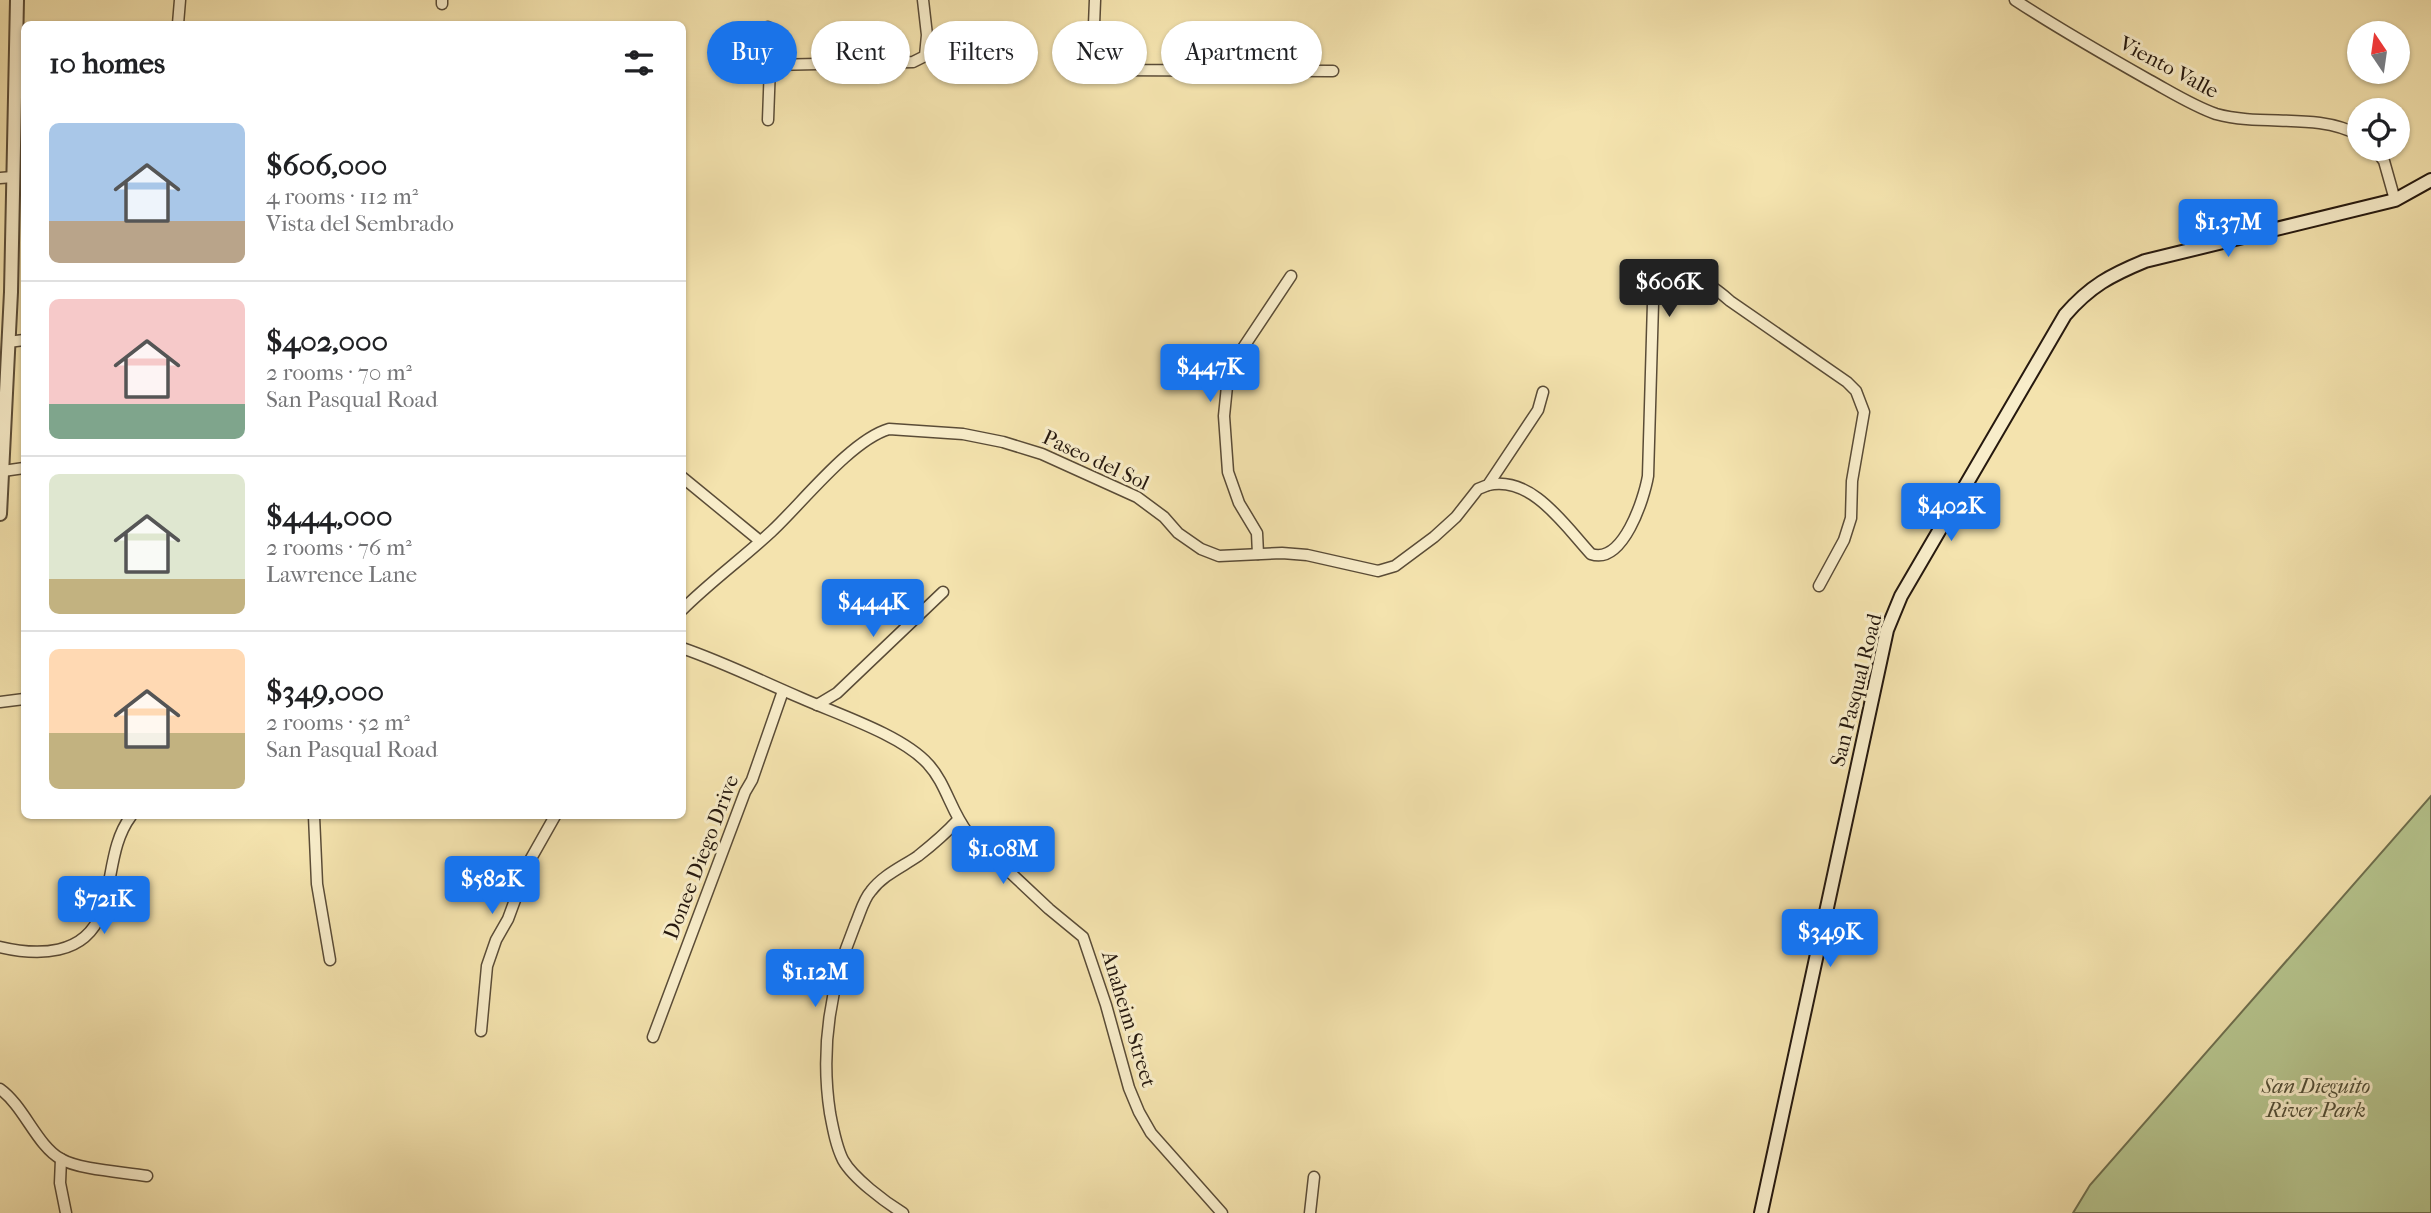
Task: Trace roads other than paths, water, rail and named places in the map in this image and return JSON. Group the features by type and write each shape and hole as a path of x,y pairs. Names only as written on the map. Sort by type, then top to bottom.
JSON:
{"main road":[{"path":"0,514 4,356 8,342 11,292 6,177 17,0"},
{"name":"San Pasqual Road","path":"1761,1213 1887,630 1901,596 2065,315 2083,294 2110,275 2145,261 2395,200 2431,180"}],"street":[{"path":"178,21 180,0"},
{"path":"797,64 913,62 925,56 927,35 923,0"},
{"path":"1095,0 1093,50 1096,60 1108,70 1333,71"},
{"name":"Viento Valle","path":"2015,0 2069,35 2187,101 2217,114 2264,122 2304,122 2347,128"},
{"path":"768,120 769,84"},
{"path":"2384,161 2395,200"},
{"path":"1258,554 1258,533 1240,503 1228,472 1224,416 1227,386 1235,360 1291,276"},
{"path":"1488,485 1509,484 1533,495 1591,554 1607,554 1633,523 1643,501 1648,476 1653,303 1660,289 1669,280 1681,276 1694,279 1716,288 1730,301 1847,382 1861,401 1864,412 1853,481 1851,518 1844,540 1819,586"},
{"path":"8,342 21,340"},
{"name":"Paseo del Sol","path":"686,606 760,541 841,461 880,432 889,429 963,434 1042,454 1137,496 1164,517 1178,533 1201,549 1219,556 1307,555 1378,571 1395,566 1434,537 1456,517 1478,489 1488,485 1538,410 1543,392"},
{"path":"3,471 21,468"},
{"path":"686,480 760,541"},
{"path":"817,705 837,693 943,592"},
{"name":"Anaheim Street","path":"686,650 873,728 920,755 943,787 958,820 968,833 1083,937 1139,1112 1152,1133 1222,1213"},
{"name":"Donee Diego Drive","path":"653,1037 745,792 752,780 783,691"},
{"path":"0,702 21,699"},
{"path":"0,947 23,953 40,953 65,948 84,939 101,914 113,858 129,819"},
{"path":"314,819 317,884 330,960"},
{"path":"481,1031 487,965 529,862 553,819"},
{"path":"903,1213 848,1167 842,1158 827,1092 826,1031 847,944 869,893 880,881 927,848 958,820"},
{"path":"0,1089 12,1099 49,1148 61,1159 147,1176"},
{"path":"61,1159 60,1183 66,1213"},
{"path":"1310,1213 1314,1177"}],"park label":[{"name":"San Dieguito River Park","path":"2316,1098"}]}
